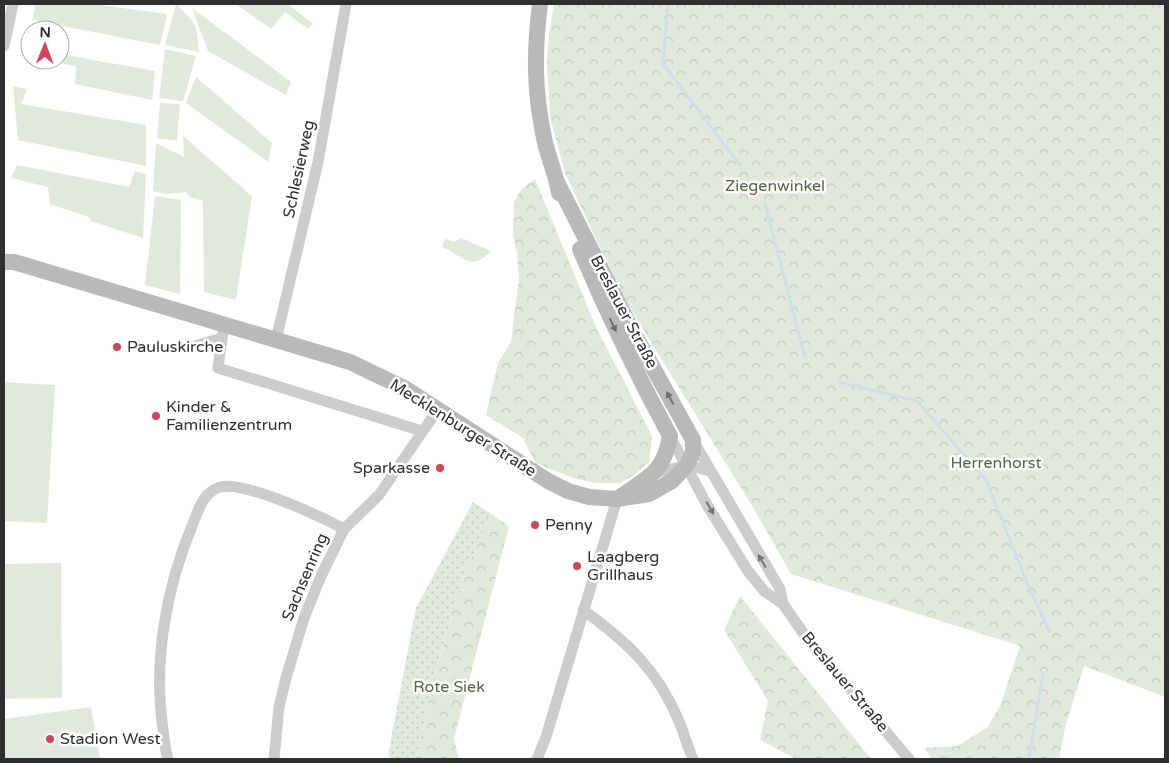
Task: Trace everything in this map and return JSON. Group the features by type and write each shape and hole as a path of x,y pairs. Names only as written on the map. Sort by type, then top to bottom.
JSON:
{"street":[{"path":"4,46 13,4"},
{"name":"Schlesierweg","path":"276,340 318,162 346,4"},
{"name":"Breslauer Straße","path":"540,4 535,66 537,98 544,140 557,182 561,204 602,302 634,369 707,505 748,571 764,591 783,604 804,634 909,759"},
{"name":"Breslauer Straße","path":"557,182 630,326 710,471 780,589 783,604"},
{"name":"Mecklenburger Straße","path":"4,262 14,262 223,331 276,340 350,362 406,389 530,471 568,491 589,497 617,499 649,494 672,481 687,465"},
{"path":"195,346 223,331"},
{"name":"Mecklenburger Straße","path":"223,331 218,368 422,431"},
{"name":"Sachsenring","path":"274,759 279,707 301,627 320,576 344,529 379,495 438,409"},
{"path":"538,759 617,499 655,473 662,464 670,436"},
{"path":"687,465 693,452 693,440"},
{"path":"655,473 687,465 710,471"},
{"path":"168,759 161,714 160,670 165,624 174,576 187,538 204,498 212,490 238,487 322,517 344,529"},
{"path":"583,610 613,632 646,663 678,718 693,759"}],"green space":[{"path":"36,4 93,4 167,14 160,45 70,27 70,20 32,20"},
{"path":"176,4 194,25 199,52 165,45"},
{"path":"236,4 288,4 313,24 308,29 285,12 271,29"},
{"path":"554,4 1165,4 1165,697 1084,666 1066,724 1059,759 932,759 924,748 957,746 987,728 1000,706 1020,646 791,574 751,504 625,300 565,173 550,117 547,60"},
{"path":"192,8 291,82 286,95 208,51"},
{"path":"165,49 196,56 183,101 159,98"},
{"path":"70,56 155,71 152,100 75,84 76,66 70,65"},
{"path":"196,77 272,143 268,162 186,103"},
{"path":"13,86 27,89 21,104 146,125 146,166 18,140"},
{"path":"160,103 180,104 177,140 157,139"},
{"path":"183,136 252,196 236,300 204,292 203,201 188,196 187,192 166,194 153,191 156,143 184,157"},
{"path":"17,165 129,187 135,171 146,174 143,238 91,221 89,217 50,204 48,187 11,178"},
{"path":"535,179 596,327 652,436 649,462 634,475 620,483 596,483 573,478 536,463 522,437 486,415 498,363 511,342 519,278 513,233 514,202 521,190"},
{"path":"155,196 181,200 180,294 145,285"},
{"path":"461,238 491,251 478,261 472,262 442,247 446,239 454,242"},
{"path":"4,382 55,385 47,523 4,521"},
{"path":"473,502 491,514 464,575 431,686 417,759 391,759 388,755 416,608"},
{"name":"Rote Siek","path":"491,514 509,526 454,739 459,759 417,759 431,686 464,575"},
{"path":"61,563 62,698 4,699 4,564"},
{"path":"740,596 871,759 796,759 760,740 768,701 724,630"},
{"name":"Stadion West","path":"91,707 100,759 4,759 4,719"}],"waterway":[{"path":"668,4 663,64 740,165"},
{"path":"765,204 805,357"},
{"path":"839,382 917,401 986,480 1030,590 1050,632"},
{"path":"1029,759 1043,674"}],"place":[{"name":"Pauluskirche","path":"117,347"},
{"name":"Kinder & Familienzentrum","path":"156,416"},
{"name":"Sparkasse","path":"440,468"},
{"name":"Penny","path":"535,525"},
{"name":"Laagberg Grillhaus","path":"577,566"},
{"name":"Stadion West","path":"50,739"}],"park label":[{"name":"Ziegenwinkel","path":"775,186"},
{"name":"Herrenhorst","path":"996,463"}]}
